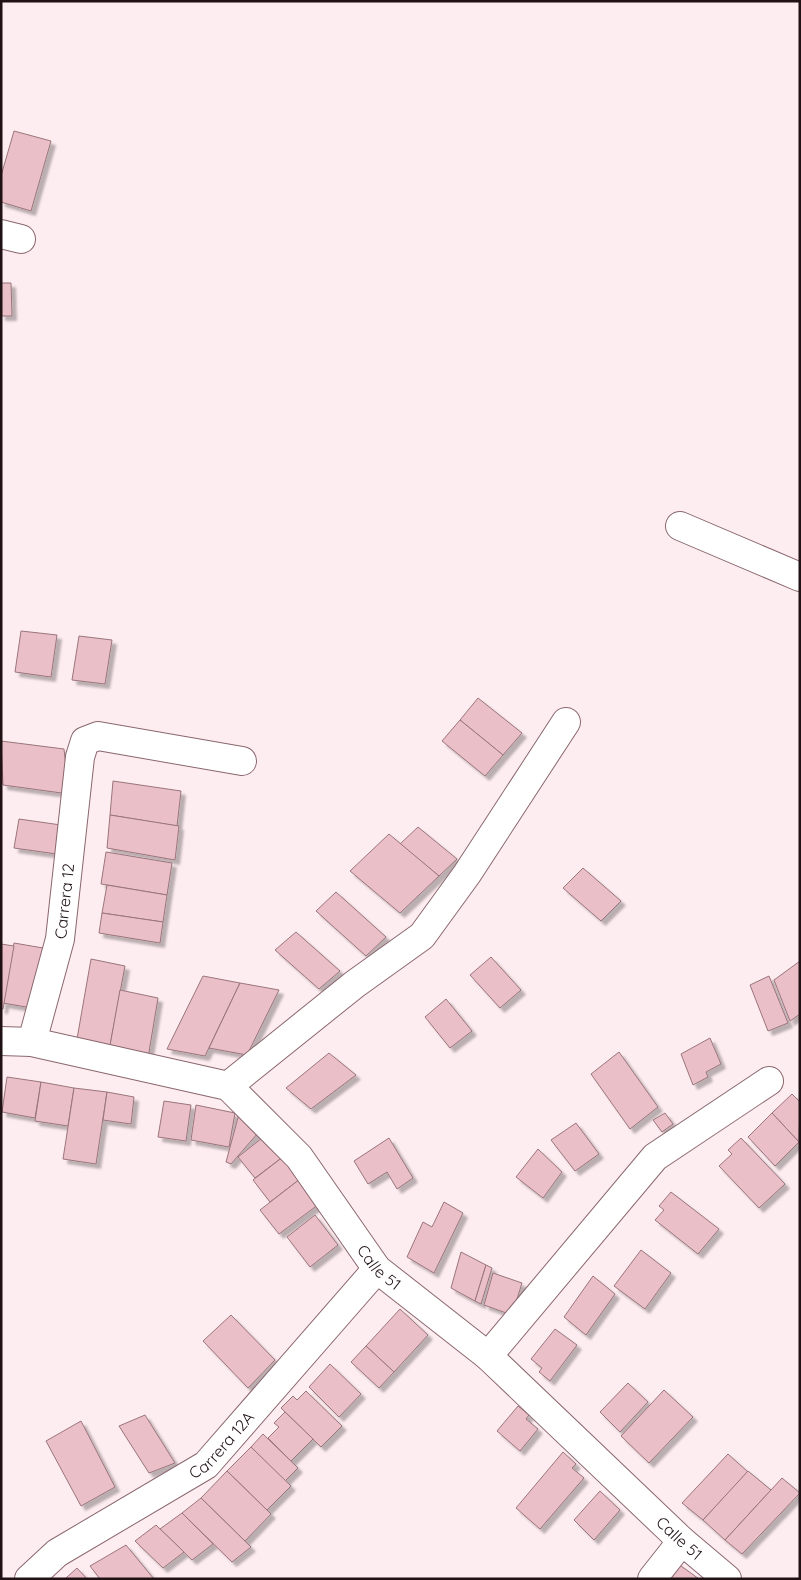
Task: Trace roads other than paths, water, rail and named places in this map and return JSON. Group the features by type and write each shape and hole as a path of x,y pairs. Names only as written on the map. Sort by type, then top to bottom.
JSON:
{"street":[{"path":"680,526 800,577"},
{"path":"1,1041 32,1042 228,1086 354,984 422,936 467,874 566,722"},
{"name":"Carrera 12","path":"32,1042 60,939 80,757 85,741 98,736 242,761"},
{"path":"488,1356 655,1157 769,1081"},
{"name":"Calle 51","path":"228,1086 299,1157 377,1269 488,1356 682,1541 727,1579"},
{"name":"Carrera 12A","path":"29,1579 57,1553 206,1465 377,1269"},
{"path":"652,1579 682,1541"}]}
